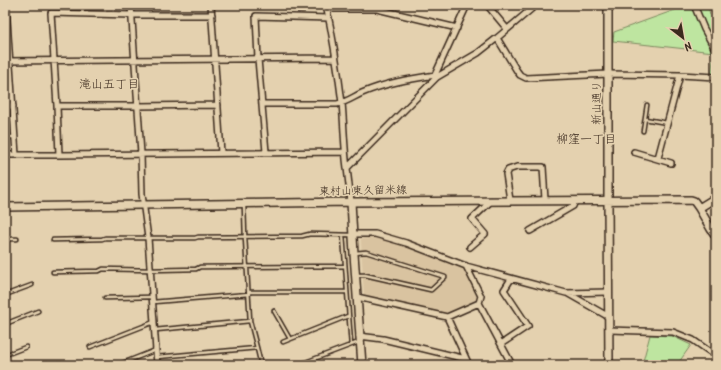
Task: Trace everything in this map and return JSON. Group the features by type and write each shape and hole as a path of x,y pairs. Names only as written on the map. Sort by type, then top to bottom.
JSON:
{"main road":[{"name":"新山通り","path":"608,5 608,365"},
{"path":"716,199 699,208 716,236"},
{"name":"東村山東久留米線","path":"5,207 510,200 691,200 694,201 699,208"},
{"path":"351,202 356,297 362,365"}],"street":[{"path":"6,5 7,61 13,106 16,155"},
{"path":"131,5 142,194 148,238 157,365"},
{"path":"211,5 221,153"},
{"path":"436,76 467,5"},
{"path":"486,5 507,29"},
{"path":"347,168 436,76 478,53 497,38 530,7 536,5"},
{"path":"694,5 716,52"},
{"path":"351,202 345,152 342,103 326,7 378,7 456,28"},
{"path":"59,155 51,13 212,15"},
{"path":"266,152 256,16 329,18"},
{"path":"497,38 517,71 520,75 526,78 608,74 680,75 716,78"},
{"path":"7,61 335,58"},
{"path":"658,158 680,75"},
{"path":"262,104 336,104 345,102 362,93 393,83 436,76"},
{"path":"57,106 218,105"},
{"path":"5,106 13,106"},
{"path":"5,155 345,152"},
{"path":"634,152 671,163"},
{"path":"510,200 506,174 508,170 517,168 543,167 545,200"},
{"path":"470,247 485,234 472,219 491,201"},
{"path":"530,231 573,206 575,201"},
{"path":"353,234 375,234 406,243 466,266 566,293 609,317"},
{"path":"466,266 481,296 479,303 512,365"},
{"path":"501,344 528,326 504,290 511,279"},
{"path":"566,293 608,292"},
{"path":"356,297 447,317 479,303"},
{"path":"447,317 469,365"},
{"path":"609,330 673,332 693,340 716,356"},
{"path":"360,339 383,339 466,359"}],"lane":[{"path":"643,131 647,105"},
{"path":"645,119 667,123"},
{"path":"5,137 15,137"},
{"path":"244,203 250,321 261,365"},
{"path":"53,240 353,234"},
{"path":"343,235 351,345"},
{"path":"5,239 17,239"},
{"path":"354,254 366,252 445,277 431,290 365,275 355,275"},
{"path":"53,272 99,271 103,269 150,270 196,268 200,266 345,266"},
{"path":"5,295 32,285"},
{"path":"105,298 152,299 249,293 347,292"},
{"path":"274,311 290,339"},
{"path":"5,324 38,312"},
{"path":"283,342 348,316"},
{"path":"155,330 250,321"},
{"path":"90,347 154,322"},
{"path":"298,365 351,345 360,339"},
{"path":"5,355 26,347"},
{"path":"157,357 257,348"},
{"path":"118,365 156,350"}],"shaded area":[{"path":"376,237 466,268 479,294 477,301 448,314 364,296 361,239"}],"green space":[{"path":"686,5 708,5 710,15 716,14 716,76 711,76 714,52 613,41 614,32"},
{"path":"650,335 672,336 691,345 677,365 642,365"}],"district":[{"name":"滝山五丁目","path":"109,84"},
{"name":"柳窪一丁目","path":"586,139"}]}
